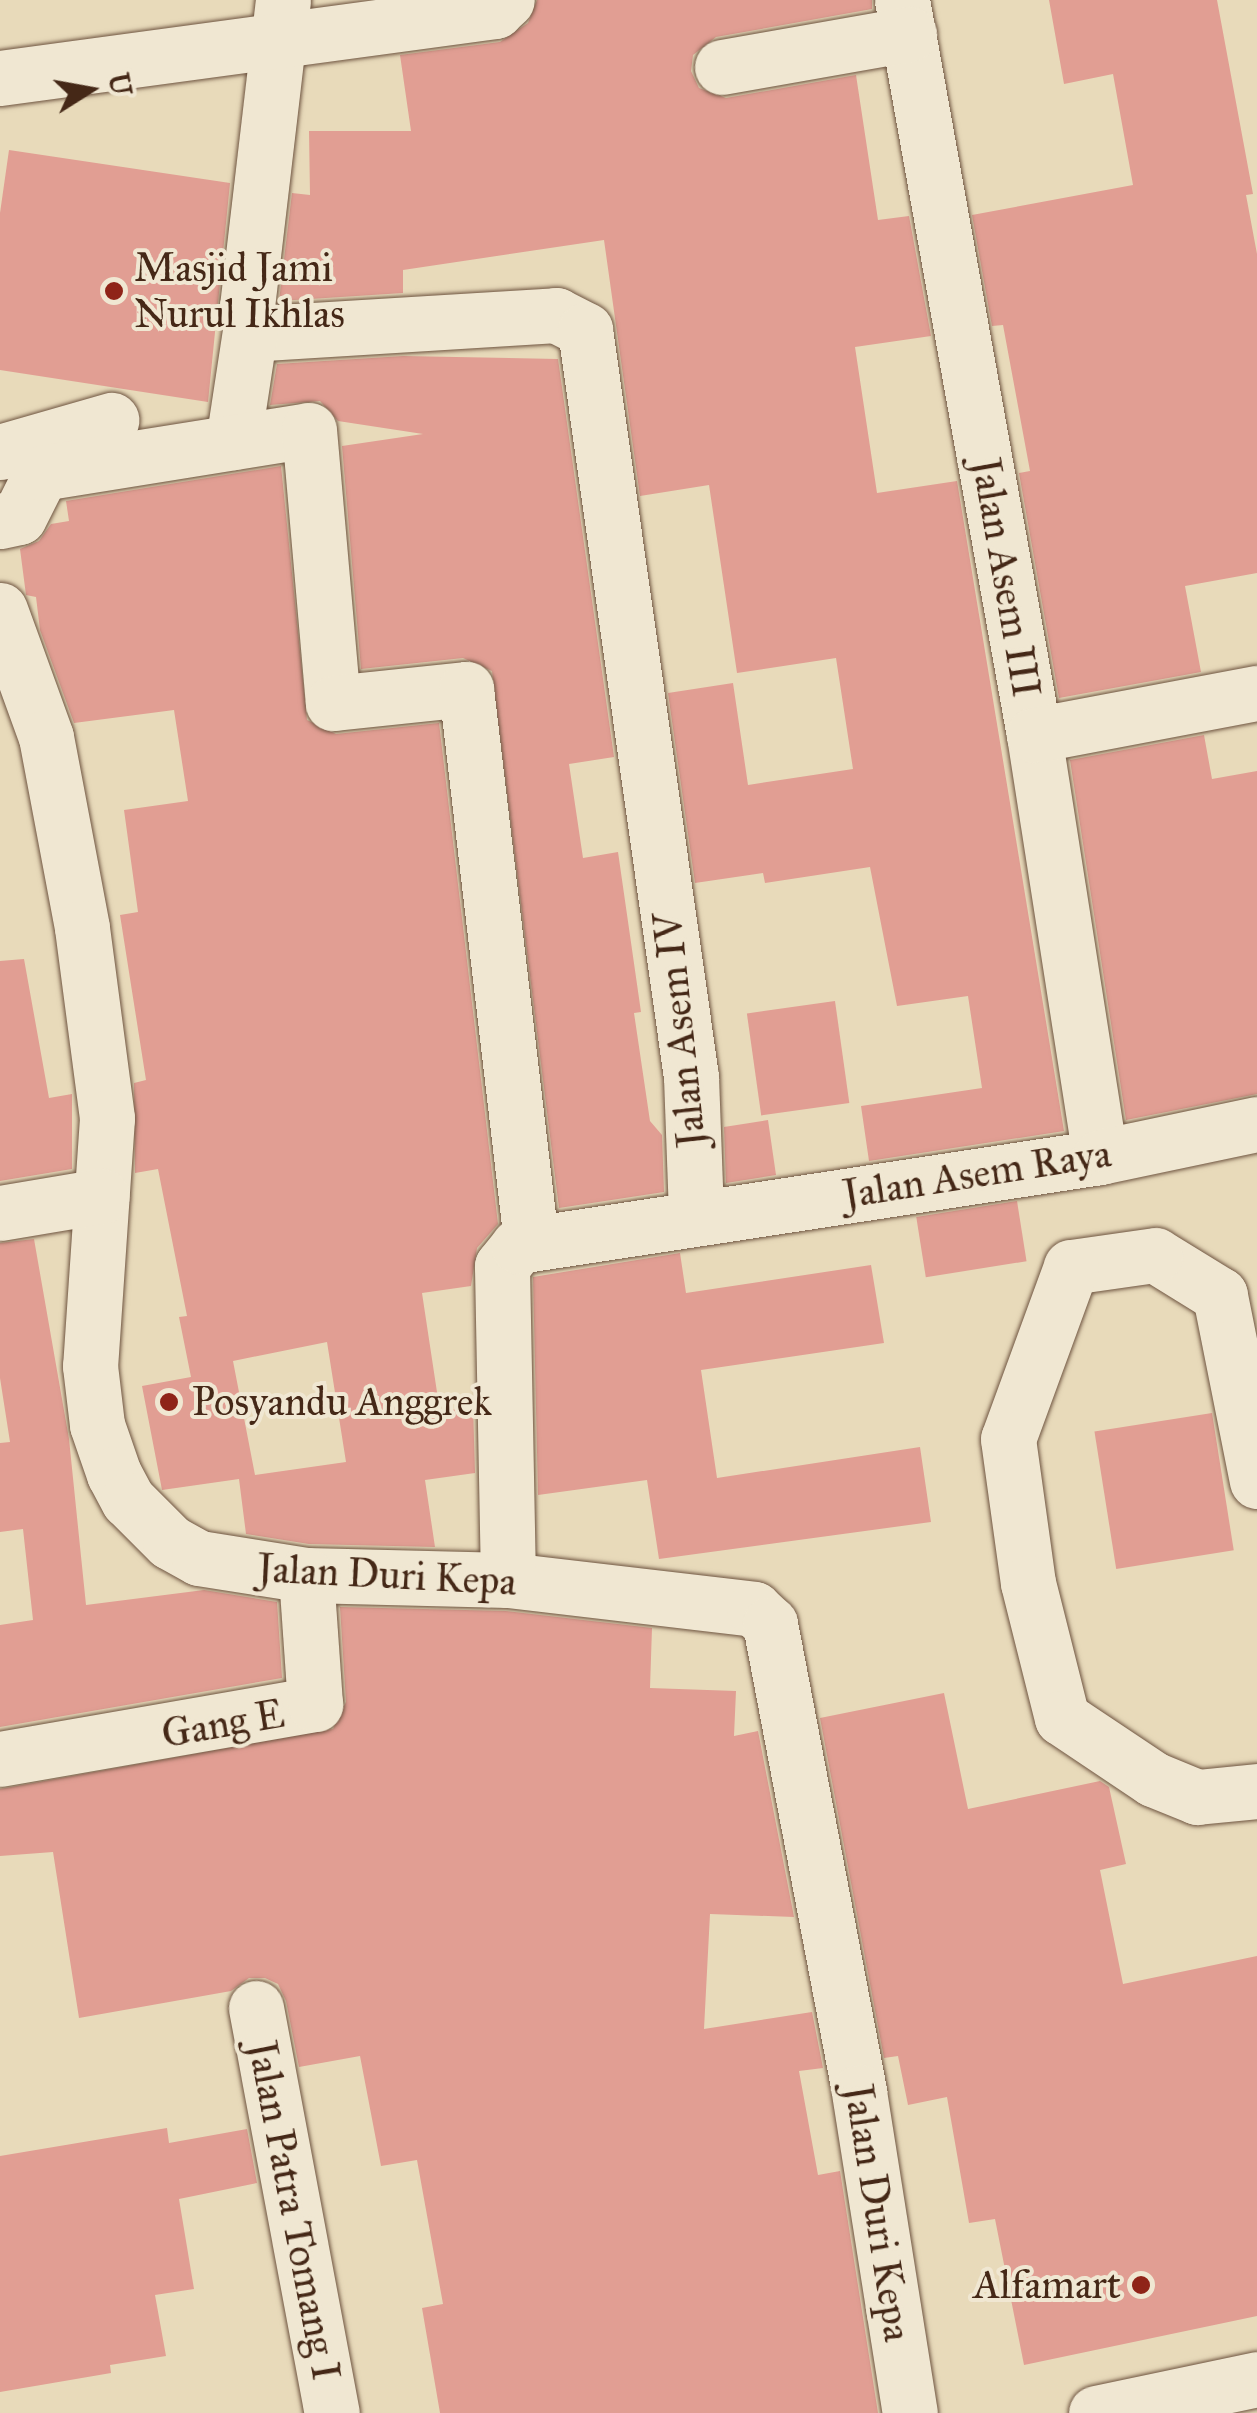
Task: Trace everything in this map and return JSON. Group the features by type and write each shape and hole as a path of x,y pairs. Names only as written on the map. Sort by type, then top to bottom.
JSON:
{"street":[{"path":"1,72 280,21 496,11 508,0"},
{"path":"722,67 906,17"},
{"name":"Jalan Asem III","path":"906,17 1034,734 1100,1157"},
{"path":"232,442 251,324 247,306 280,21"},
{"name":"Jalan Asem IV","path":"251,324 264,333 556,315 585,330 691,1077 696,1215"},
{"path":"0,452 111,420"},
{"path":"0,521 19,517 41,473 309,430 333,703 466,689 531,1241"},
{"name":"Jalan Duri Kepa","path":"0,610 46,737 82,928 108,1118 90,1366 96,1426 114,1474 128,1500 170,1542 199,1558 306,1575 508,1580 754,1609 770,1624 859,2092 910,2413"},
{"path":"1034,734 1257,693"},
{"name":"Jalan Asem Raya","path":"696,1215 1100,1157 1257,1124"},
{"path":"0,1212 102,1196"},
{"path":"508,1580 502,1266 508,1254 531,1241 696,1215"},
{"path":"1257,1481 1220,1295 1154,1255 1070,1266 1008,1440 1028,1582 1062,1718 1152,1779 1197,1797 1257,1791"},
{"name":"Gang E","path":"0,1759 315,1704 306,1575"},
{"name":"Jalan Patra Tomang I","path":"256,2008 332,2413"},
{"path":"1096,2413 1257,2380"}],"building":[{"path":"537,0 872,0 872,9 716,37 693,55 691,71 699,88 726,98 856,75 878,220 909,216 931,336 855,347 877,493 957,481 1064,1131 869,1161 861,1106 982,1088 968,996 897,1006 870,867 765,883 763,873 695,883 668,693 733,683 748,785 853,769 836,658 737,673 709,485 640,496 604,240 403,270 403,293 279,301 292,193 310,195 309,131 411,131 400,55 500,42 528,23"},
{"path":"1049,0 1217,0 1253,194 1246,195 1257,254 1257,573 1185,586 1201,672 1059,698 1019,473 1030,471 1003,325 992,326 972,215 1133,185 1113,74 1064,84"},
{"name":"Masjid Jami Nurul Ikhlas","path":"9,150 230,183 208,402 0,370 0,213"},
{"path":"403,356 558,359 614,757 569,764 583,858 618,852 641,1012 634,1013 650,1121 662,1135 664,1192 559,1208 492,671 463,658 361,669 342,446 423,434 338,421 320,401 270,405 277,364"},
{"path":"281,466 307,720 336,734 439,723 498,1224 477,1248 471,1286 422,1293 440,1412 473,1406 475,1473 425,1480 435,1547 309,1544 246,1534 239,1479 162,1490 142,1386 191,1377 179,1317 187,1316 158,1169 135,1173 134,1083 146,1080 120,915 138,912 124,810 188,801 174,710 74,723 40,630 36,597 26,595 20,549 39,541 51,524 69,521 66,501","holes":["327,1342 346,1462 255,1475 233,1361"]},
{"path":"1204,735 1212,779 1257,771 1257,1094 1126,1120 1070,760"},
{"path":"24,959 49,1098 72,1094 72,1169 0,1181 0,961"},
{"path":"835,1001 849,1103 761,1115 747,1013"},
{"path":"768,1120 776,1175 726,1183 724,1127"},
{"path":"1017,1201 1027,1261 926,1277 916,1217"},
{"path":"34,1239 69,1439 86,1605 204,1590 277,1602 282,1678 0,1727 0,1625 33,1620 23,1529 0,1532 0,1443 10,1442 0,1378 0,1243"},
{"path":"680,1253 686,1293 871,1265 884,1343 701,1370 717,1478 920,1447 931,1522 659,1559 647,1480 538,1495 533,1277"},
{"path":"1212,1413 1234,1550 1116,1569 1094,1432"},
{"path":"340,1607 506,1611 652,1628 650,1688 736,1691 734,1736 758,1731 794,1917 710,1914 704,2029 812,2012 823,2068 799,2071 818,2175 840,2171 878,2413 440,2413 422,2308 443,2304 417,2160 381,2166 360,2056 299,2067 286,2001 278,1984 265,1978 249,1978 231,1991 79,2018 53,1852 0,1856 0,1789 333,1729 346,1702"},
{"path":"944,1693 968,1809 1100,1781 1109,1787 1126,1864 1100,1870 1123,1984 1257,1956 1257,2316 1024,2365 995,2219 969,2223 947,2097 908,2105 898,2056 884,2058 820,1718"},
{"path":"167,2128 169,2143 247,2129 257,2183 179,2199 194,2289 155,2295 166,2356 110,2365 111,2373 0,2392 0,2156"}],"place":[{"name":"Masjid Jami Nurul Ikhlas","path":"114,291"},
{"name":"Posyandu Anggrek","path":"169,1402"},
{"name":"Alfamart","path":"1141,2285"}]}
